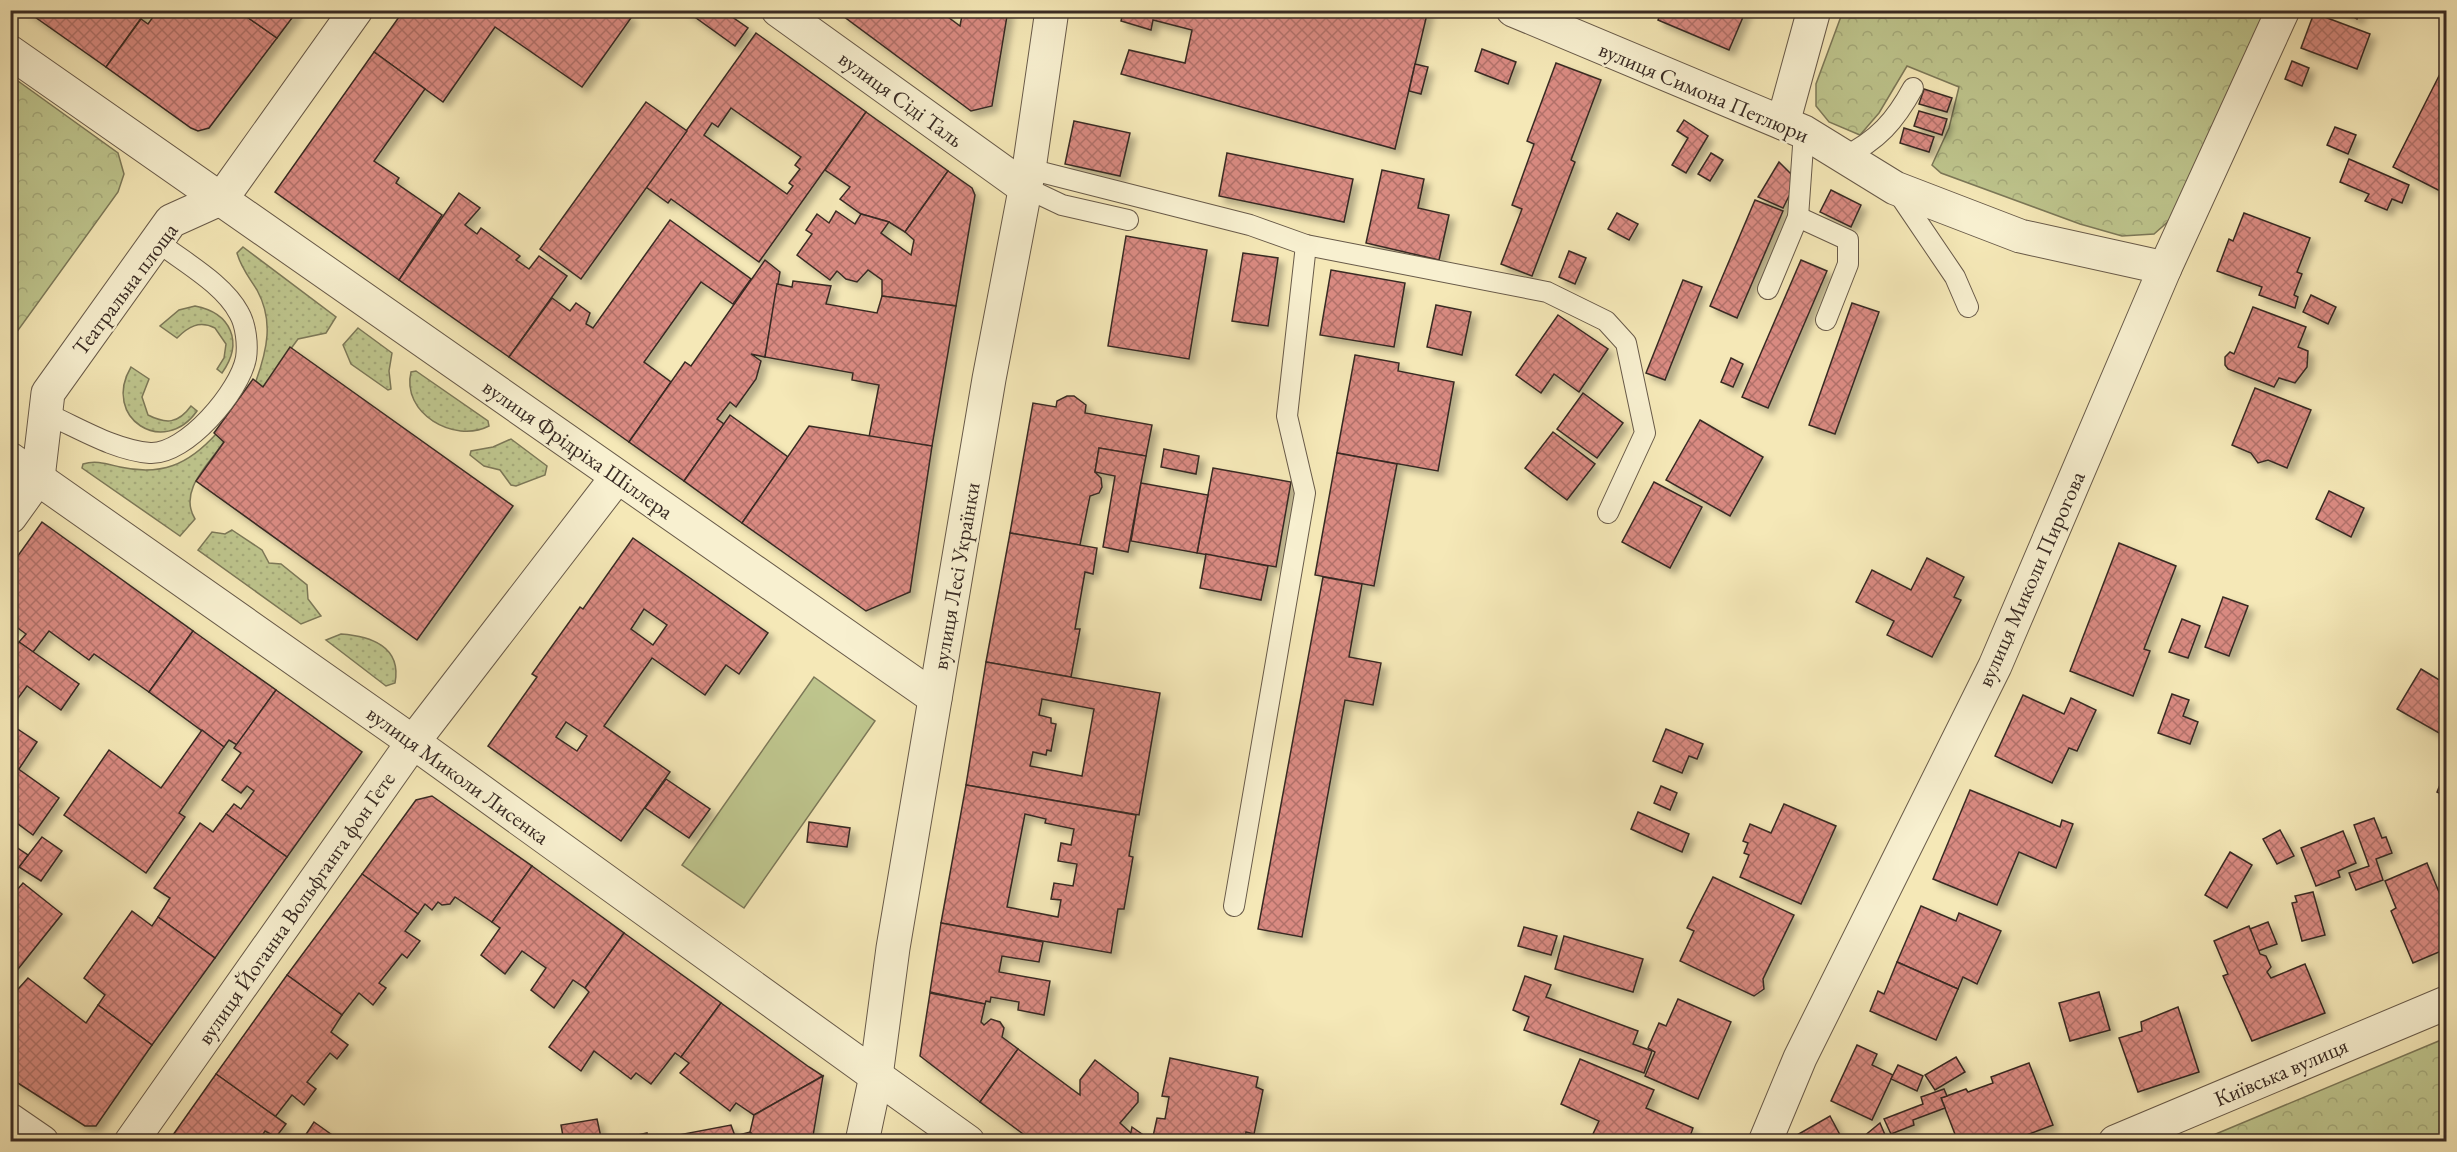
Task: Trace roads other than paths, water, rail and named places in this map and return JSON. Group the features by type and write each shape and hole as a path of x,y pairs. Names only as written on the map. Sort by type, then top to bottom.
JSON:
{"street":[{"path":"10,52 222,198 356,10"},
{"name":"вулиця Сіді Таль","path":"778,10 1026,178"},
{"name":"вулиця Лесі Українки","path":"862,1142 876,1076 893,948 1026,178 1052,10"},
{"name":"вулиця Симона Петлюри","path":"1512,10 1793,127 1895,188 2020,236 2165,268"},
{"path":"1793,127 1814,10"},
{"name":"вулиця Миколи Пирогова","path":"1765,1142 1800,1058 1995,666 2165,268 2283,10"},
{"name":"Театральна площа","path":"38,478 48,393 171,221 222,198"},
{"name":"вулиця Фрідріха Шіллера","path":"222,198 935,698"},
{"path":"10,459 38,478 10,517"},
{"name":"вулиця Йоганна Вольфганга фон Гете","path":"131,1142 413,742 617,477"},
{"name":"вулиця Миколи Лисенка","path":"38,478 413,742 876,1076"},
{"name":"Київська вулиця","path":"2115,1142 2446,1003"},
{"path":"876,1076 968,1142"},
{"path":"10,1120 42,1142"}],"lane":[{"path":"1844,157 1867,145 1884,131 1899,113 1913,88"},
{"path":"1768,289 1798,217 1793,127"},
{"path":"1026,178 1062,205 1128,220"},
{"path":"1026,178 1250,225 1306,245 1547,292 1606,321 1626,343 1645,433 1608,513"},
{"path":"1895,188 1955,277 1968,308"},
{"path":"1798,217 1848,240 1848,264 1826,320"},
{"path":"47,414 122,447 152,453 176,446 199,430 238,380 246,358 246,337 239,313 218,288 157,241"},
{"path":"1234,906 1305,493 1287,416 1306,245"}]}
